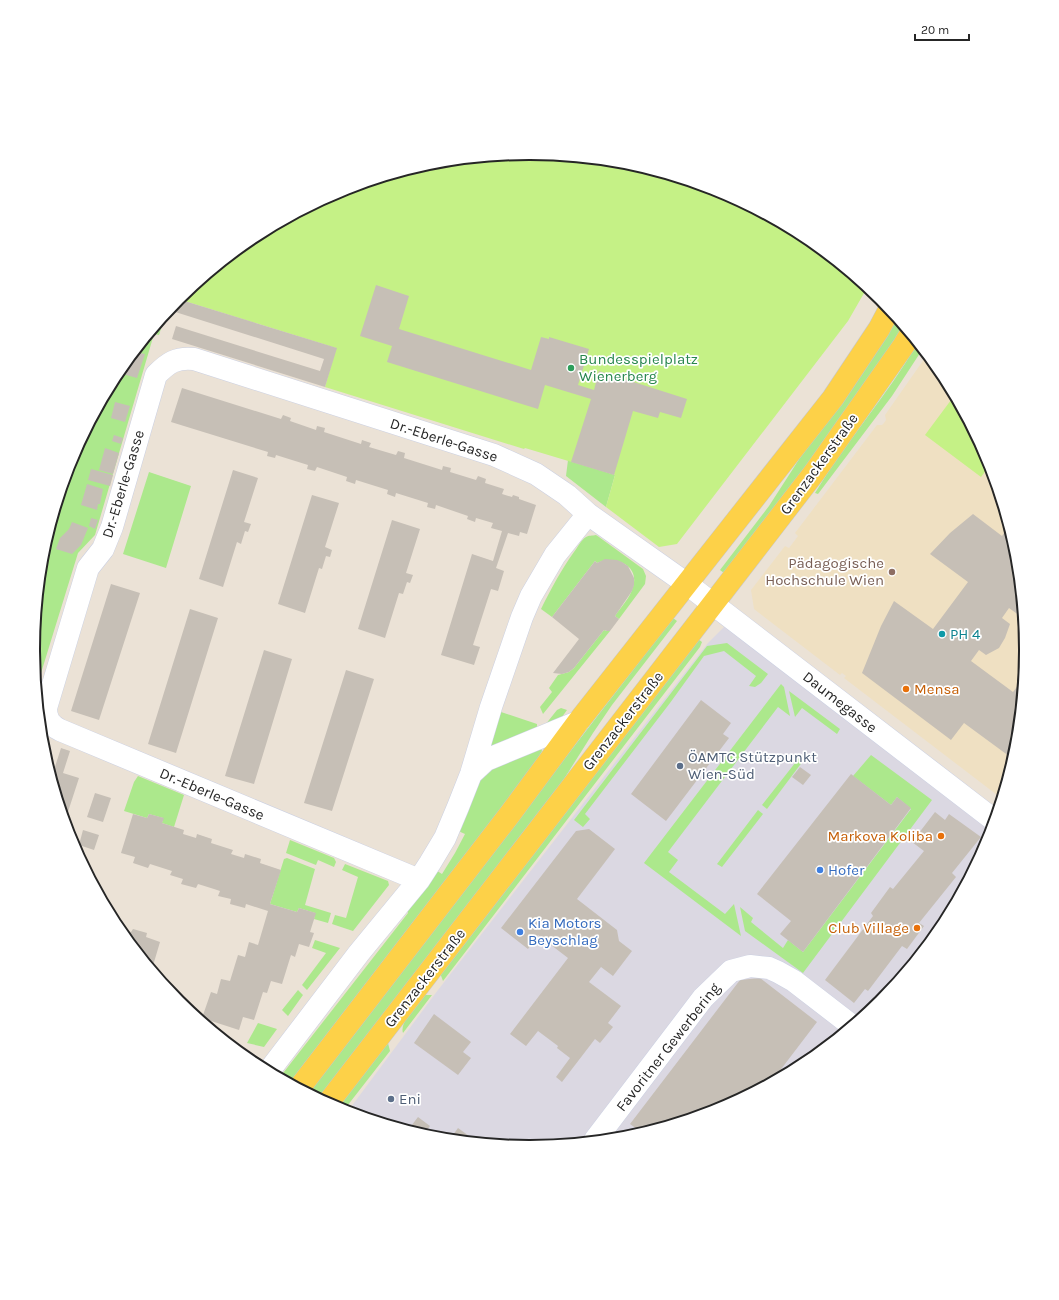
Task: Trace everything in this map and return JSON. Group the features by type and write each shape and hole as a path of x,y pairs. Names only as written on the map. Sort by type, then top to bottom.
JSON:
{"main road":[{"name":"Grenzackerstraße","path":"303,1083 510,814 578,722 833,398 886,315"},
{"name":"Grenzackerstraße","path":"332,1098 814,473 908,339"}],"street":[{"name":"Dr.-Eberle-Gasse","path":"419,880 60,730 53,726 48,720 46,708 88,568 103,549 112,527 156,375 164,366 174,361 184,358 194,359 494,455 536,474 567,495 588,514"},
{"path":"273,1066 359,953 419,880 445,838 471,774 490,706 531,596 555,555 588,514 687,584"},
{"name":"Daumegasse","path":"687,584 989,817"},
{"path":"471,774 486,760 578,722"},
{"name":"Favoritner Gewerbering","path":"600,1134 703,998 731,971 750,966 769,968 794,981 847,1022"}],"shaded area":[{"name":"Pädagogische Hochschule Wien","path":"924,360 937,378 969,433 993,493 1002,523 1010,555 1015,586 1019,650 1015,714 1010,745 997,795 844,678 846,676 842,673 840,675 754,609 751,590 785,546 789,548 798,536 795,533 877,425 882,425 884,423 886,420 885,415"},
{"path":"732,619 989,817 969,867 937,922 918,948 898,973 876,996 852,1018 801,1057 746,1089 687,1114 656,1123 593,1135 530,1140 466,1135 434,1130 372,1114 352,1106 438,990 708,643"}],"green space":[{"name":"Bundesspielplatz Wienerberg","path":"530,160 562,162 625,170 687,186 746,211 774,226 827,262 864,293 848,321 677,544 659,547 606,507 615,475 525,448 524,449 325,387 336,348 186,301 207,282 258,243 313,211 372,186 434,170 466,165"},
{"path":"893,322 901,331 842,420 724,573 720,570 769,506 816,433"},
{"path":"162,326 159,335 155,334"},
{"path":"153,337 95,535 78,553 41,674 41,618 44,586 49,555 66,493 90,433 122,378"},
{"path":"915,348 919,354 892,396 818,494 815,493 840,455"},
{"path":"950,401 969,433 985,472 981,477 925,435"},
{"path":"568,460 615,475 606,507 566,476"},
{"path":"149,472 191,486 166,568 123,554"},
{"path":"596,535 643,569 646,576 645,584 619,619 615,616 632,591 634,579 633,573 624,564 618,561 611,560 597,563 595,561 552,617 541,609 552,587 583,540 587,536"},
{"path":"673,618 677,621 612,705 564,779 323,1094 311,1088"},
{"path":"604,630 610,631 543,714 540,707 552,692 549,688 558,675 569,672 574,668"},
{"path":"698,639 702,642 700,647 443,981 440,973"},
{"path":"727,643 768,674 761,683 755,687 749,686 756,676 724,651 704,656 585,814 590,819 583,827 574,820 707,646"},
{"path":"781,684 784,687 790,716 778,707 668,852 678,860 669,872 725,914 734,904 741,936 644,863"},
{"path":"789,691 840,729 837,734 802,708 795,717"},
{"path":"561,708 567,710 562,717 545,725 557,710"},
{"path":"498,711 537,724 537,730 488,752"},
{"path":"541,748 542,751 534,765 293,1078 283,1073 408,913 406,907 434,869 442,874 465,834 456,830 484,770"},
{"path":"871,755 932,800 803,973 745,931 740,907 753,918 751,922 783,948 788,940 803,952 911,809 897,797 891,805 853,776"},
{"path":"799,758 803,761 767,809 762,805"},
{"path":"138,776 184,795 174,827 162,823 163,818 149,814 147,818 124,811 134,782"},
{"path":"758,810 763,814 722,867 717,864"},
{"path":"290,840 334,858 336,862 334,867 318,860 316,865 286,853"},
{"path":"287,858 315,869 305,905 331,913 328,923 314,919 315,913 299,908 297,912 270,904 284,859"},
{"path":"345,864 388,881 389,885 353,931 332,924 335,915 346,918 358,877 342,870"},
{"path":"315,940 340,948 307,990 302,985 326,953 312,948"},
{"path":"298,990 303,995 288,1016 282,1010"},
{"path":"424,995 432,995 403,1033 406,1019"},
{"path":"258,1023 277,1029 264,1047 247,1043"},
{"path":"388,1043 390,1051 348,1105 342,1102"}],"building":[{"path":"376,285 409,296 399,329 531,370 541,337 549,339 549,337 589,349 578,385 594,390 599,371 687,399 681,418 660,412 658,418 633,411 614,475 571,462 591,399 545,385 538,409 387,362 392,346 360,336"},
{"path":"186,301 337,348 325,387 172,339 176,326 320,371 324,359 175,312"},
{"path":"140,353 145,354 137,378 125,375"},
{"path":"182,388 281,419 283,415 291,418 290,421 316,430 317,426 325,428 324,432 361,444 362,440 371,443 369,447 396,455 398,451 405,453 404,458 442,470 443,466 451,468 450,472 476,480 478,476 486,479 485,483 504,489 502,494 512,497 513,495 519,497 519,499 536,505 527,534 520,532 519,536 508,533 496,568 504,571 498,591 491,589 473,645 480,647 474,665 441,655 472,554 493,561 502,531 491,528 493,523 476,518 475,522 467,519 468,516 436,505 435,509 427,507 428,503 396,493 395,497 387,494 388,490 356,480 355,484 346,481 347,477 317,467 315,471 307,469 308,465 276,455 275,458 267,456 268,452 171,422"},
{"path":"115,402 130,406 125,422 111,418"},
{"path":"114,435 123,438 121,444 112,441"},
{"path":"105,448 119,453 113,474 99,470"},
{"path":"91,469 113,475 110,486 88,480"},
{"path":"233,470 258,478 244,522 251,524 248,532 245,531 241,544 237,542 223,587 199,579"},
{"path":"87,484 103,489 100,504 98,504 97,510 81,505"},
{"path":"312,495 339,503 325,547 332,550 330,557 326,556 322,569 319,568 305,613 278,604"},
{"name":"PH 4","path":"973,514 1002,536 1004,532 1010,555 1018,614 1009,608 1002,618 1010,624 1005,638 999,648 986,655 979,650 971,661 1013,692 1018,686 1015,714 1008,755 964,723 951,740 862,673 881,626 894,601 933,629 968,582 930,554 950,533"},
{"path":"91,518 98,520 95,529 89,526"},
{"path":"392,520 420,529 406,573 413,575 410,583 407,582 403,594 399,593 385,638 358,629"},
{"path":"72,522 88,528 81,545 72,554 56,549 60,538 69,529"},
{"path":"605,559 617,560 628,566 634,578 632,591 615,616 619,619 610,631 604,630 574,668 569,672 562,674 553,673 579,639 552,617 595,561 597,563"},
{"path":"111,584 140,593 99,720 71,711"},
{"path":"190,609 218,618 176,753 148,744"},
{"path":"264,650 292,659 254,784 225,776"},
{"path":"346,670 374,679 332,811 304,803"},
{"name":"ÖAMTC Stützpunkt Wien-Süd","path":"701,700 731,723 723,734 729,738 666,821 631,794"},
{"path":"61,748 70,751 63,773 79,778 68,812 57,777 55,768"},
{"path":"800,767 811,775 803,785 792,777"},
{"name":"Hofer","path":"851,774 891,805 897,797 911,808 803,952 780,934 791,921 757,894"},
{"path":"95,793 111,798 103,822 87,817"},
{"path":"935,812 945,820 949,814 981,837 952,873 956,877 919,923 924,926 907,949 902,946 868,991 865,989 854,1003 825,980 873,916 871,913 890,887 893,889 924,851 912,842"},
{"path":"133,814 147,818 149,814 164,818 162,823 184,830 183,834 196,838 197,834 212,839 211,843 233,850 231,854 244,858 245,854 261,859 260,863 281,870 270,904 297,912 299,908 316,913 310,932 314,933 309,947 299,944 295,957 291,955 282,984 271,981 267,993 263,992 254,1020 243,1017 239,1030 210,1021 203,1015 211,992 217,994 221,979 230,981 238,955 245,957 249,942 258,945 268,911 246,904 245,908 230,904 231,899 218,896 220,891 198,884 196,888 181,884 183,879 170,875 172,871 150,864 148,868 133,863 135,857 121,853"},
{"path":"589,829 615,849 577,899 617,930 619,941 632,951 613,976 601,967 589,982 621,1006 608,1023 613,1027 600,1043 595,1039 562,1082 556,1077 570,1058 557,1048 558,1046 538,1031 526,1046 510,1034 568,958 538,935 528,949 501,928 576,831"},
{"path":"83,830 99,835 94,850 81,846 80,843"},
{"path":"133,929 147,933 146,937 160,942 154,964 129,931 131,932"},
{"path":"760,978 817,1022 780,1070 774,1074 746,1089 687,1114 635,1128 630,1124 740,980"},
{"path":"434,1014 471,1042 463,1052 471,1058 458,1075 414,1043"},
{"path":"418,1117 430,1126 428,1129 412,1125"},
{"path":"458,1128 468,1135 466,1135 454,1133"}],"place":[{"name":"Bundesspielplatz Wienerberg","path":"571,368"},
{"name":"Pädagogische Hochschule Wien","path":"892,572"},
{"name":"PH 4","path":"942,634"},
{"name":"Mensa","path":"906,689"},
{"name":"ÖAMTC Stützpunkt Wien-Süd","path":"680,766"},
{"name":"Markova Koliba","path":"941,836"},
{"name":"Hofer","path":"820,870"},
{"name":"Club Village","path":"917,928"},
{"name":"Kia Motors Beyschlag","path":"520,932"},
{"name":"Eni","path":"391,1099"}]}
